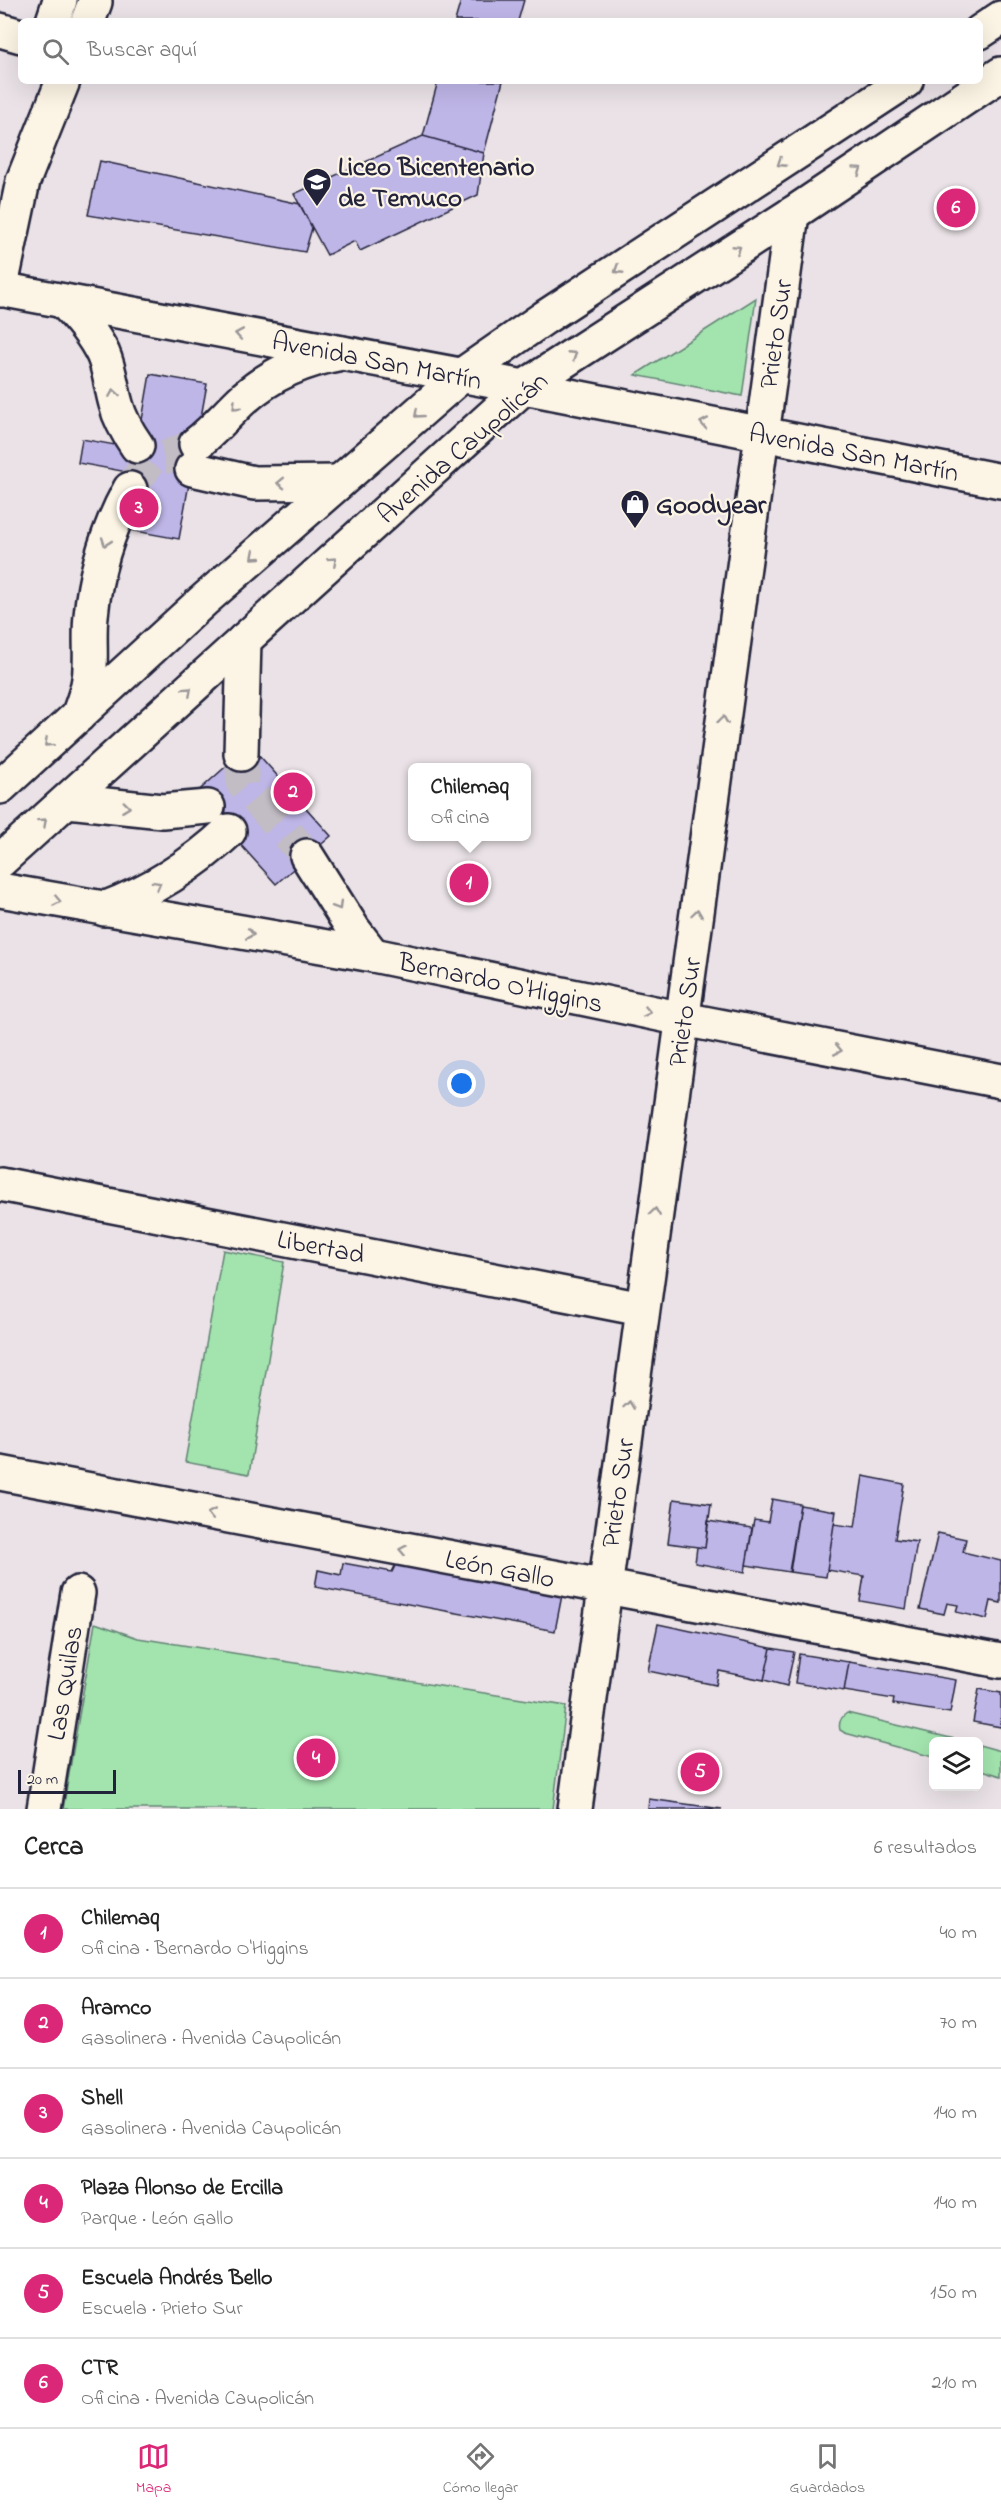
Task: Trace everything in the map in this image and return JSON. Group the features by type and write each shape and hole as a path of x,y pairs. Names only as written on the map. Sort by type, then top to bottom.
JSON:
{"main road":[{"path":"54,18 60,0"},
{"path":"983,30 1001,18"},
{"path":"0,30 18,35"},
{"name":"Avenida Caupolicán","path":"0,861 524,387 792,214 1001,74"},
{"path":"0,290 23,181 62,84"},
{"name":"Avenida Caupolicán","path":"0,787 203,601 462,375 544,318 901,84"},
{"name":"Prieto Sur","path":"575,1809 792,214"},
{"name":"Avenida San Martín","path":"0,290 462,375 1001,481"},
{"path":"63,301 90,332 103,355 124,426 137,446"},
{"path":"339,482 254,483 194,456 212,431 244,398 266,381 299,364 342,353"},
{"path":"78,716 87,692 90,668 90,619 100,560 130,489"},
{"path":"241,754 244,640"},
{"path":"68,801 218,819 208,851 179,872 130,899 104,909"},
{"path":"307,856 352,929 373,955"},
{"name":"Bernardo O'Higgins","path":"0,890 373,955 1001,1081"},
{"name":"Libertad","path":"0,1184 642,1309"},
{"name":"León Gallo","path":"0,1473 1001,1661"},
{"name":"Las Quilas","path":"44,1809 78,1593"}],"green space":[{"path":"756,298 742,396 635,375"},
{"path":"223,1250 284,1262 249,1474 185,1462"},
{"path":"95,1623 138,1638 566,1706 553,1809 63,1809"},
{"path":"847,1713 946,1737 929,1737 929,1756 845,1733 840,1730 839,1725"},
{"path":"983,1746 1001,1751 1001,1776 983,1770"}],"building":[{"path":"461,0 524,0 519,18 456,18"},
{"path":"437,84 502,84 484,153 423,136"},
{"path":"423,136 484,153 478,195 360,251 355,241 327,255 294,194"},
{"path":"100,161 300,204 312,228 305,252 88,215"},
{"path":"150,374 207,384 179,539 124,529 133,473 78,463 82,439 137,449"},
{"path":"250,745 331,836 276,884 195,794"},
{"path":"863,1476 904,1484 895,1539 917,1542 906,1609 860,1601 864,1576 827,1570 834,1524 855,1527"},
{"path":"674,1499 711,1504 705,1548 668,1543"},
{"path":"772,1499 800,1504 789,1572 746,1565 754,1520 768,1522"},
{"path":"800,1505 836,1511 826,1577 790,1572"},
{"path":"708,1521 752,1528 745,1572 695,1563 697,1547 705,1548"},
{"path":"938,1533 966,1539 963,1552 1001,1561 1001,1603 991,1601 987,1619 956,1612 958,1605 947,1603 944,1614 920,1609"},
{"path":"343,1563 392,1572 396,1564 562,1595 555,1631 315,1587 318,1570 341,1575"},
{"path":"658,1624 771,1648 764,1680 719,1671 716,1685 648,1671"},
{"path":"771,1648 794,1652 787,1686 764,1680"},
{"path":"799,1654 849,1662 844,1691 795,1683"},
{"path":"849,1662 956,1680 950,1713 893,1704 894,1699 844,1691"},
{"path":"979,1689 1001,1693 1001,1727 973,1722"},
{"path":"649,1799 722,1809 648,1809"}],"tunnel":[{"path":"130,489 150,460 167,457 196,444"},
{"path":"241,754 243,784 307,856"}],"place":[{"name":"Liceo Bicentenario de Temuco","path":"317,208"},
{"name":"CTR","path":"956,208"},
{"name":"Shell","path":"139,508"},
{"name":"Goodyear","path":"635,530"},
{"name":"Aramco","path":"293,792"},
{"name":"Chilemaq","path":"469,883"},
{"name":"Plaza Alonso de Ercilla","path":"316,1758"},
{"name":"Escuela Andrés Bello","path":"700,1772"}]}
